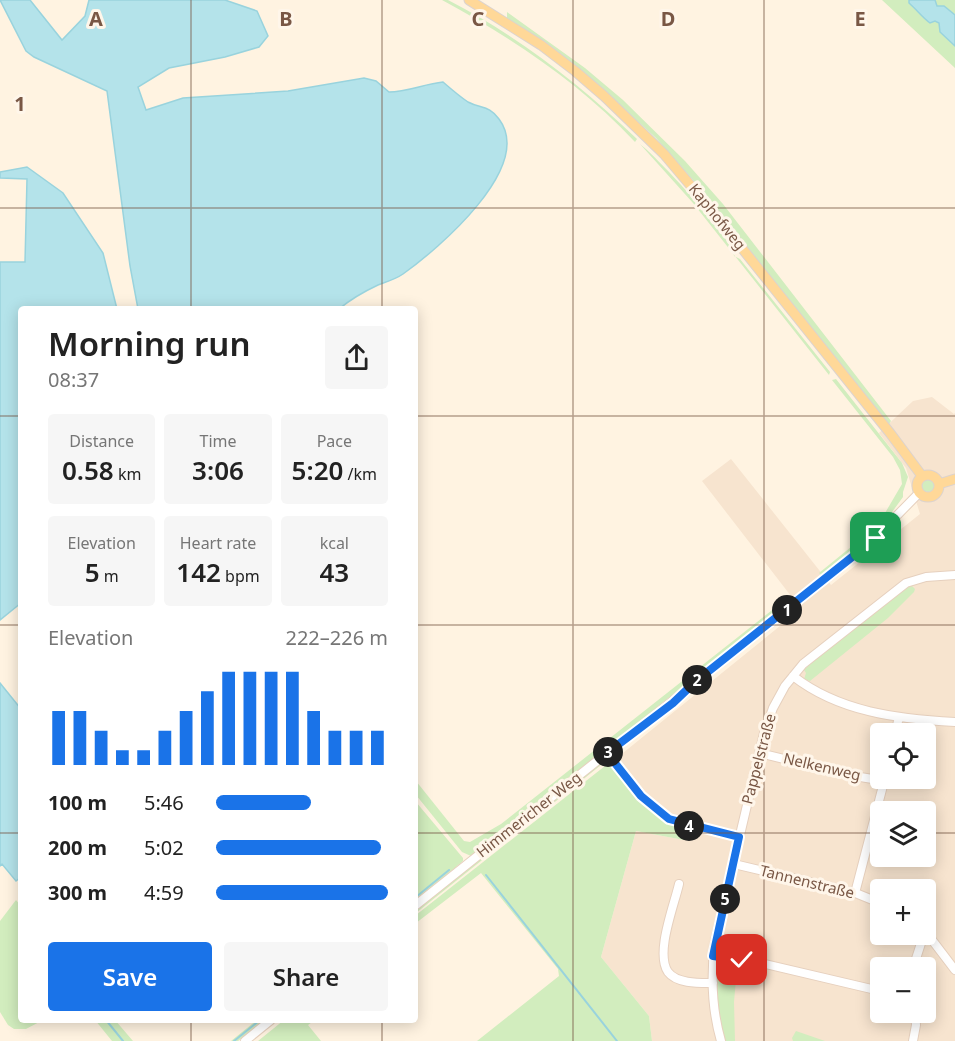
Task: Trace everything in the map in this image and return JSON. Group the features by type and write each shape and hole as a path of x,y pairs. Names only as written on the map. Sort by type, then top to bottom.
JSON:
{"main road":[{"name":"Kaphofweg","path":"469,0 541,45 574,71 604,96 663,154 721,221 922,476"},
{"path":"922,476 933,476 939,484 939,489 934,495 926,497 919,493 917,484 922,476"},
{"path":"939,484 955,479"}],"street":[{"name":"Himmericher Weg","path":"418,903 673,703 695,682 866,547 919,493"},
{"name":"Pappelstraße","path":"721,1041 713,983 713,956 759,753 773,708 785,686 803,664 906,583 926,577 955,575"},
{"path":"793,676 818,694 843,705 899,717 955,722"},
{"path":"898,723 899,717"},
{"path":"607,753 641,796 669,819 739,837"},
{"name":"Nelkenweg","path":"759,753 870,778"},
{"path":"855,893 883,789"},
{"name":"Tannenstraße","path":"734,864 855,893 870,899"},
{"path":"679,885 663,947 663,959 669,973 679,979 695,983 713,983"},
{"path":"935,945 955,970"},
{"path":"713,956 761,963 870,989"},
{"path":"245,1041 267,1023"},
{"path":"913,1041 916,1023"}],"shaded area":[{"path":"932,397 955,413 955,1041 652,1041 649,1016 601,957 636,831 684,840 691,823 668,815 656,805 618,757 801,609 702,481 731,459 831,585 920,514 906,468 879,433 913,401"}],"green space":[{"path":"442,0 448,0 474,14 524,45 593,99 637,139 635,142 591,100 544,63 494,30"},
{"path":"882,0 955,0 955,68"},
{"path":"507,12 585,68 623,100 685,161 723,204 891,421 889,424 700,188 656,138 566,59 507,18"},
{"path":"640,144 662,164 708,216 733,254 693,203"},
{"path":"736,257 740,259 830,372 829,375"},
{"path":"836,379 902,463 908,477 903,497 882,526 866,542 822,576 819,573 878,525 902,484 900,470 893,457 832,380"},
{"path":"928,478 933,480 935,485 933,490 928,492 923,490 921,485 923,480"},
{"path":"911,585 915,589 914,592 888,618 810,681 804,679 806,673 804,670 814,660 905,587"},
{"path":"790,596 792,599 471,856 462,852 418,797 418,784 464,841 470,842 501,824"},
{"path":"604,761 606,761 418,911 418,908"},
{"path":"610,762 635,794 653,812 676,825 690,829 684,840 636,831 601,957 649,1016 652,1041 477,1041 559,976 558,969 481,873 418,921 418,913"},
{"path":"418,804 463,858 463,861 418,899"},
{"path":"16,900 18,902 18,1023 37,1023 26,1029 14,1029 8,1025 0,1012 0,921"},
{"path":"723,963 734,965 737,968 734,1002 735,1041 724,1041 717,997 717,968"},
{"path":"97,1023 118,1023 133,1041 112,1041"},
{"path":"253,1023 261,1023 238,1041 231,1041"},
{"path":"280,1023 311,1023 308,1025 321,1041 258,1041"},
{"path":"796,1031 825,1041 793,1041 792,1038"}],"water":[{"path":"0,0 30,0 62,40 85,16 89,0 225,0 257,11 268,36 259,47 225,57 169,68 138,87 146,110 183,98 288,91 364,78 376,81 389,92 443,82 468,102 488,109 499,119 507,138 504,160 494,183 478,205 438,246 400,276 367,290 343,306 137,306 107,91 34,57 26,51"},
{"path":"909,0 935,0 937,6 944,6 955,15 955,46 940,32 939,23 935,21 930,23 909,3"},
{"path":"27,167 63,193 103,253 116,306 18,306 18,605 0,620 0,262 25,262 27,179 0,178 0,172"},
{"path":"0,683 18,705 18,879 16,881 2,864 0,866"}],"waterway":[{"path":"418,895 449,870"},
{"path":"486,875 617,1041"},
{"path":"108,1023 123,1041"},
{"path":"234,1041 256,1023"}],"route":[{"path":"742,960 713,956 739,837 692,827 669,819 641,796 607,753 673,703 695,682 876,538"}]}
